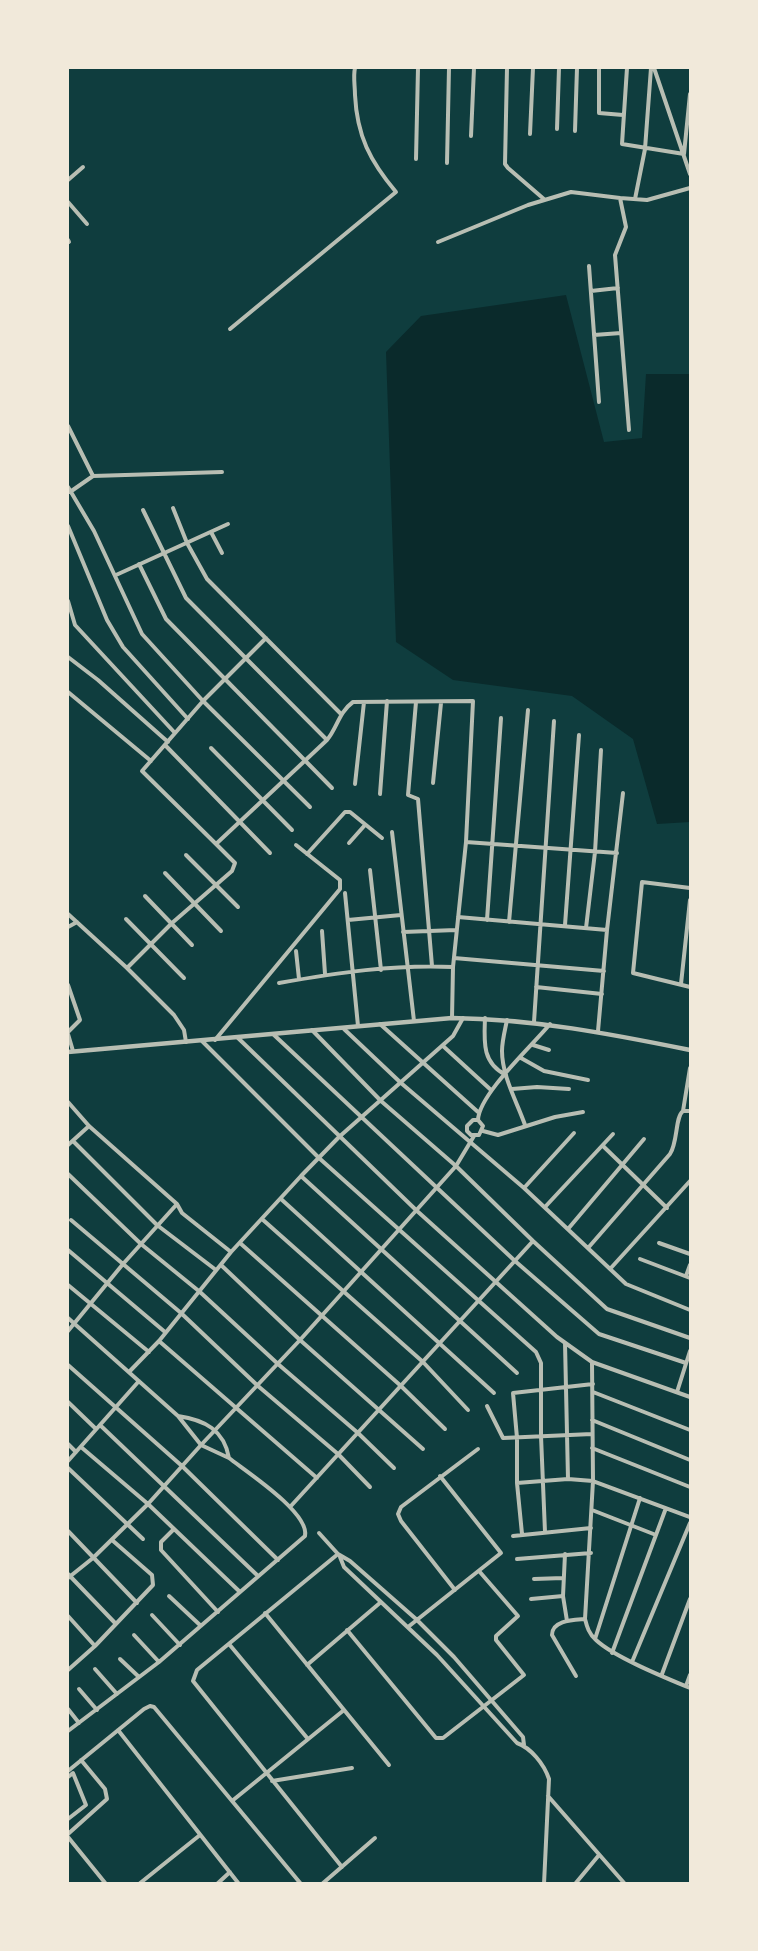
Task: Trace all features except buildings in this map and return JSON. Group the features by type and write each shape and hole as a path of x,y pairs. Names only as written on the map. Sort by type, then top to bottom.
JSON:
{"street":[{"path":"230,329 396,192 375,167 363,142 356,113 355,68"},
{"path":"416,159 418,68"},
{"path":"447,163 449,68"},
{"path":"471,136 474,68"},
{"path":"507,68 506,164 508,168 545,200"},
{"path":"530,134 533,68"},
{"path":"557,129 559,68"},
{"path":"576,130 578,68"},
{"path":"599,68 600,113 623,115"},
{"path":"628,68 622,144 684,154"},
{"path":"635,199 645,148 653,68"},
{"path":"653,68 690,174"},
{"path":"684,154 690,94"},
{"path":"68,180 83,167"},
{"path":"438,242 545,200 571,192 647,200 690,188"},
{"path":"620,198 626,227 615,254 629,430"},
{"path":"68,202 87,224"},
{"path":"589,266 599,402"},
{"path":"591,291 618,288"},
{"path":"594,335 621,332"},
{"path":"68,426 93,476"},
{"path":"222,472 93,476 68,491 94,531 142,634 204,702 310,807"},
{"path":"173,508 187,542 207,578 341,714"},
{"path":"143,510 186,598 328,740"},
{"path":"116,575 228,524"},
{"path":"68,526 107,620 123,647 188,719"},
{"path":"210,532 222,553"},
{"path":"139,564 166,620 225,681 307,760 332,788"},
{"path":"68,601 75,625 175,733"},
{"path":"127,968 172,923 235,868 232,860 142,771 188,719 266,638"},
{"path":"68,657 98,680 166,744 270,854"},
{"path":"68,692 151,761"},
{"path":"380,794 387,701"},
{"path":"216,844 328,740 336,729 341,714 353,702 441,703 473,701 466,842 453,967 452,1018"},
{"path":"355,784 364,702"},
{"path":"416,702 408,794 418,799 432,966"},
{"path":"433,783 441,703"},
{"path":"509,922 528,710"},
{"path":"487,920 500,718"},
{"path":"534,1022 554,721"},
{"path":"565,926 569,850 579,735"},
{"path":"211,748 262,802 292,830"},
{"path":"586,928 595,852 601,750"},
{"path":"598,1031 622,793"},
{"path":"307,854 344,812 350,812 382,838"},
{"path":"349,843 365,825"},
{"path":"392,832 414,1021"},
{"path":"466,842 617,853"},
{"path":"215,1040 340,889 340,880 296,845"},
{"path":"186,855 238,907"},
{"path":"370,870 381,970"},
{"path":"166,873 221,931"},
{"path":"690,888 642,882 632,973 690,987"},
{"path":"345,893 358,1026"},
{"path":"145,896 192,944"},
{"path":"681,984 690,900"},
{"path":"68,914 127,968 180,1023 186,1042"},
{"path":"348,920 401,915"},
{"path":"458,917 607,930"},
{"path":"126,919 184,978"},
{"path":"68,927 77,922"},
{"path":"403,932 456,930"},
{"path":"322,931 325,974"},
{"path":"296,951 299,979"},
{"path":"454,958 604,971"},
{"path":"279,983 325,974 407,966 453,967"},
{"path":"68,986 80,1020 68,1033 70,1051 215,1040 312,1030 344,1029 358,1026 452,1018 485,1018 550,1024 598,1031 690,1050"},
{"path":"536,986 602,994"},
{"path":"129,1372 159,1341 231,1252 301,1176 339,1137 443,1046 459,1029 464,1018"},
{"path":"485,1018 484,1045 487,1056 491,1065 506,1075"},
{"path":"507,1020 502,1051 506,1075 525,1125"},
{"path":"380,1024 478,1112"},
{"path":"483,1131 482,1124 478,1120 478,1112 491,1090 550,1024"},
{"path":"344,1029 470,1144 524,1188 626,1284 690,1310"},
{"path":"312,1030 381,1101 456,1166 532,1242 608,1309 690,1338"},
{"path":"273,1034 361,1119 515,1261 599,1334 686,1364"},
{"path":"237,1038 416,1210 565,1343 592,1362 690,1397"},
{"path":"202,1041 319,1158 536,1352 541,1363 541,1436 545,1532"},
{"path":"533,1045 549,1050"},
{"path":"443,1046 491,1090"},
{"path":"521,1058 544,1071 588,1080"},
{"path":"588,1248 644,1186 675,1146 678,1117 683,1111 690,1068"},
{"path":"512,1089 531,1086 569,1089"},
{"path":"68,1102 88,1126 177,1204 182,1213 231,1252"},
{"path":"683,1111 690,1111"},
{"path":"483,1131 498,1135 525,1125 582,1112"},
{"path":"478,1120 473,1120 467,1126 469,1134 474,1136 480,1135 483,1131"},
{"path":"68,1144 88,1126"},
{"path":"524,1188 574,1133"},
{"path":"545,1208 613,1134"},
{"path":"116,1624 68,1576 93,1558 112,1540 237,1409 456,1166 474,1136"},
{"path":"568,1229 644,1140"},
{"path":"73,1141 157,1225 216,1270"},
{"path":"603,1146 667,1208"},
{"path":"68,1174 141,1244 200,1292 278,1364 358,1433 394,1468"},
{"path":"301,1176 380,1251 461,1320 517,1373"},
{"path":"610,1269 690,1181"},
{"path":"281,1199 494,1393"},
{"path":"68,1331 122,1264 177,1204"},
{"path":"71,1220 181,1313 258,1386 338,1454 370,1487"},
{"path":"262,1220 423,1362 468,1410"},
{"path":"290,1507 532,1242"},
{"path":"240,1243 323,1315 445,1429"},
{"path":"659,1243 690,1254"},
{"path":"68,1250 165,1332"},
{"path":"640,1259 688,1277 690,1265"},
{"path":"221,1265 300,1340 423,1449"},
{"path":"68,1285 149,1352"},
{"path":"68,1318 178,1416 201,1445 229,1458 290,1507 300,1518 306,1533 305,1536 180,1645 68,1731"},
{"path":"159,1341 317,1478"},
{"path":"565,1343 568,1387 568,1479"},
{"path":"677,1392 690,1350"},
{"path":"592,1362 593,1481 591,1553 585,1619 588,1630 594,1639 612,1653 688,1687 690,1675"},
{"path":"68,1365 117,1406 182,1466 278,1560"},
{"path":"68,1461 139,1381"},
{"path":"522,1534 517,1483 517,1438 513,1393 593,1384"},
{"path":"593,1392 690,1430"},
{"path":"68,1402 96,1429"},
{"path":"487,1406 503,1438 592,1434"},
{"path":"178,1416 200,1420 216,1430 223,1439 229,1458"},
{"path":"592,1420 690,1460"},
{"path":"100,1425 258,1576"},
{"path":"68,1444 76,1452"},
{"path":"81,1447 148,1504 240,1592"},
{"path":"592,1448 690,1487"},
{"path":"456,1590 401,1521 398,1514 401,1506 478,1449"},
{"path":"68,1468 143,1539"},
{"path":"408,1627 501,1553 440,1476"},
{"path":"517,1483 568,1479 593,1481 690,1517"},
{"path":"594,1639 640,1498"},
{"path":"612,1653 666,1508"},
{"path":"592,1510 656,1535"},
{"path":"632,1662 690,1523"},
{"path":"513,1536 591,1528"},
{"path":"174,1529 161,1542 161,1550 218,1612"},
{"path":"68,1531 137,1603"},
{"path":"319,1533 339,1556 344,1568 437,1655 517,1743 524,1746 546,1771 548,1796 544,1884"},
{"path":"68,1670 95,1646 153,1585 149,1572 112,1540"},
{"path":"517,1559 591,1553"},
{"path":"564,1554 563,1596 567,1621"},
{"path":"339,1556 265,1613 197,1670 193,1682 342,1867"},
{"path":"339,1556 350,1562 416,1619 492,1700 523,1737 524,1746"},
{"path":"347,1630 436,1738 443,1738 524,1675 496,1640 496,1636 518,1616 479,1571"},
{"path":"534,1579 563,1578"},
{"path":"170,1596 201,1626"},
{"path":"531,1599 563,1596"},
{"path":"662,1674 690,1599"},
{"path":"307,1665 381,1602"},
{"path":"265,1613 389,1765"},
{"path":"152,1615 180,1645"},
{"path":"68,1616 95,1646"},
{"path":"576,1676 552,1635 556,1626 567,1621 585,1619"},
{"path":"134,1636 159,1662"},
{"path":"229,1644 308,1739"},
{"path":"120,1659 139,1678"},
{"path":"68,1661 72,1666"},
{"path":"95,1669 117,1694"},
{"path":"79,1689 96,1710"},
{"path":"68,1774 118,1730 150,1706 154,1708 301,1884"},
{"path":"68,1709 79,1723"},
{"path":"232,1801 344,1710"},
{"path":"118,1730 239,1884"},
{"path":"82,1760 105,1789 107,1799 68,1836 106,1884"},
{"path":"272,1781 352,1768"},
{"path":"68,1774 73,1773 86,1805 68,1820"},
{"path":"548,1796 625,1884"},
{"path":"139,1884 200,1835"},
{"path":"322,1884 376,1838"},
{"path":"575,1884 599,1856"},
{"path":"217,1884 230,1872"}],"water":[{"path":"566,295 604,442 642,438 646,374 690,374 690,822 657,824 633,739 572,696 453,680 396,642 386,352 421,316"}]}
